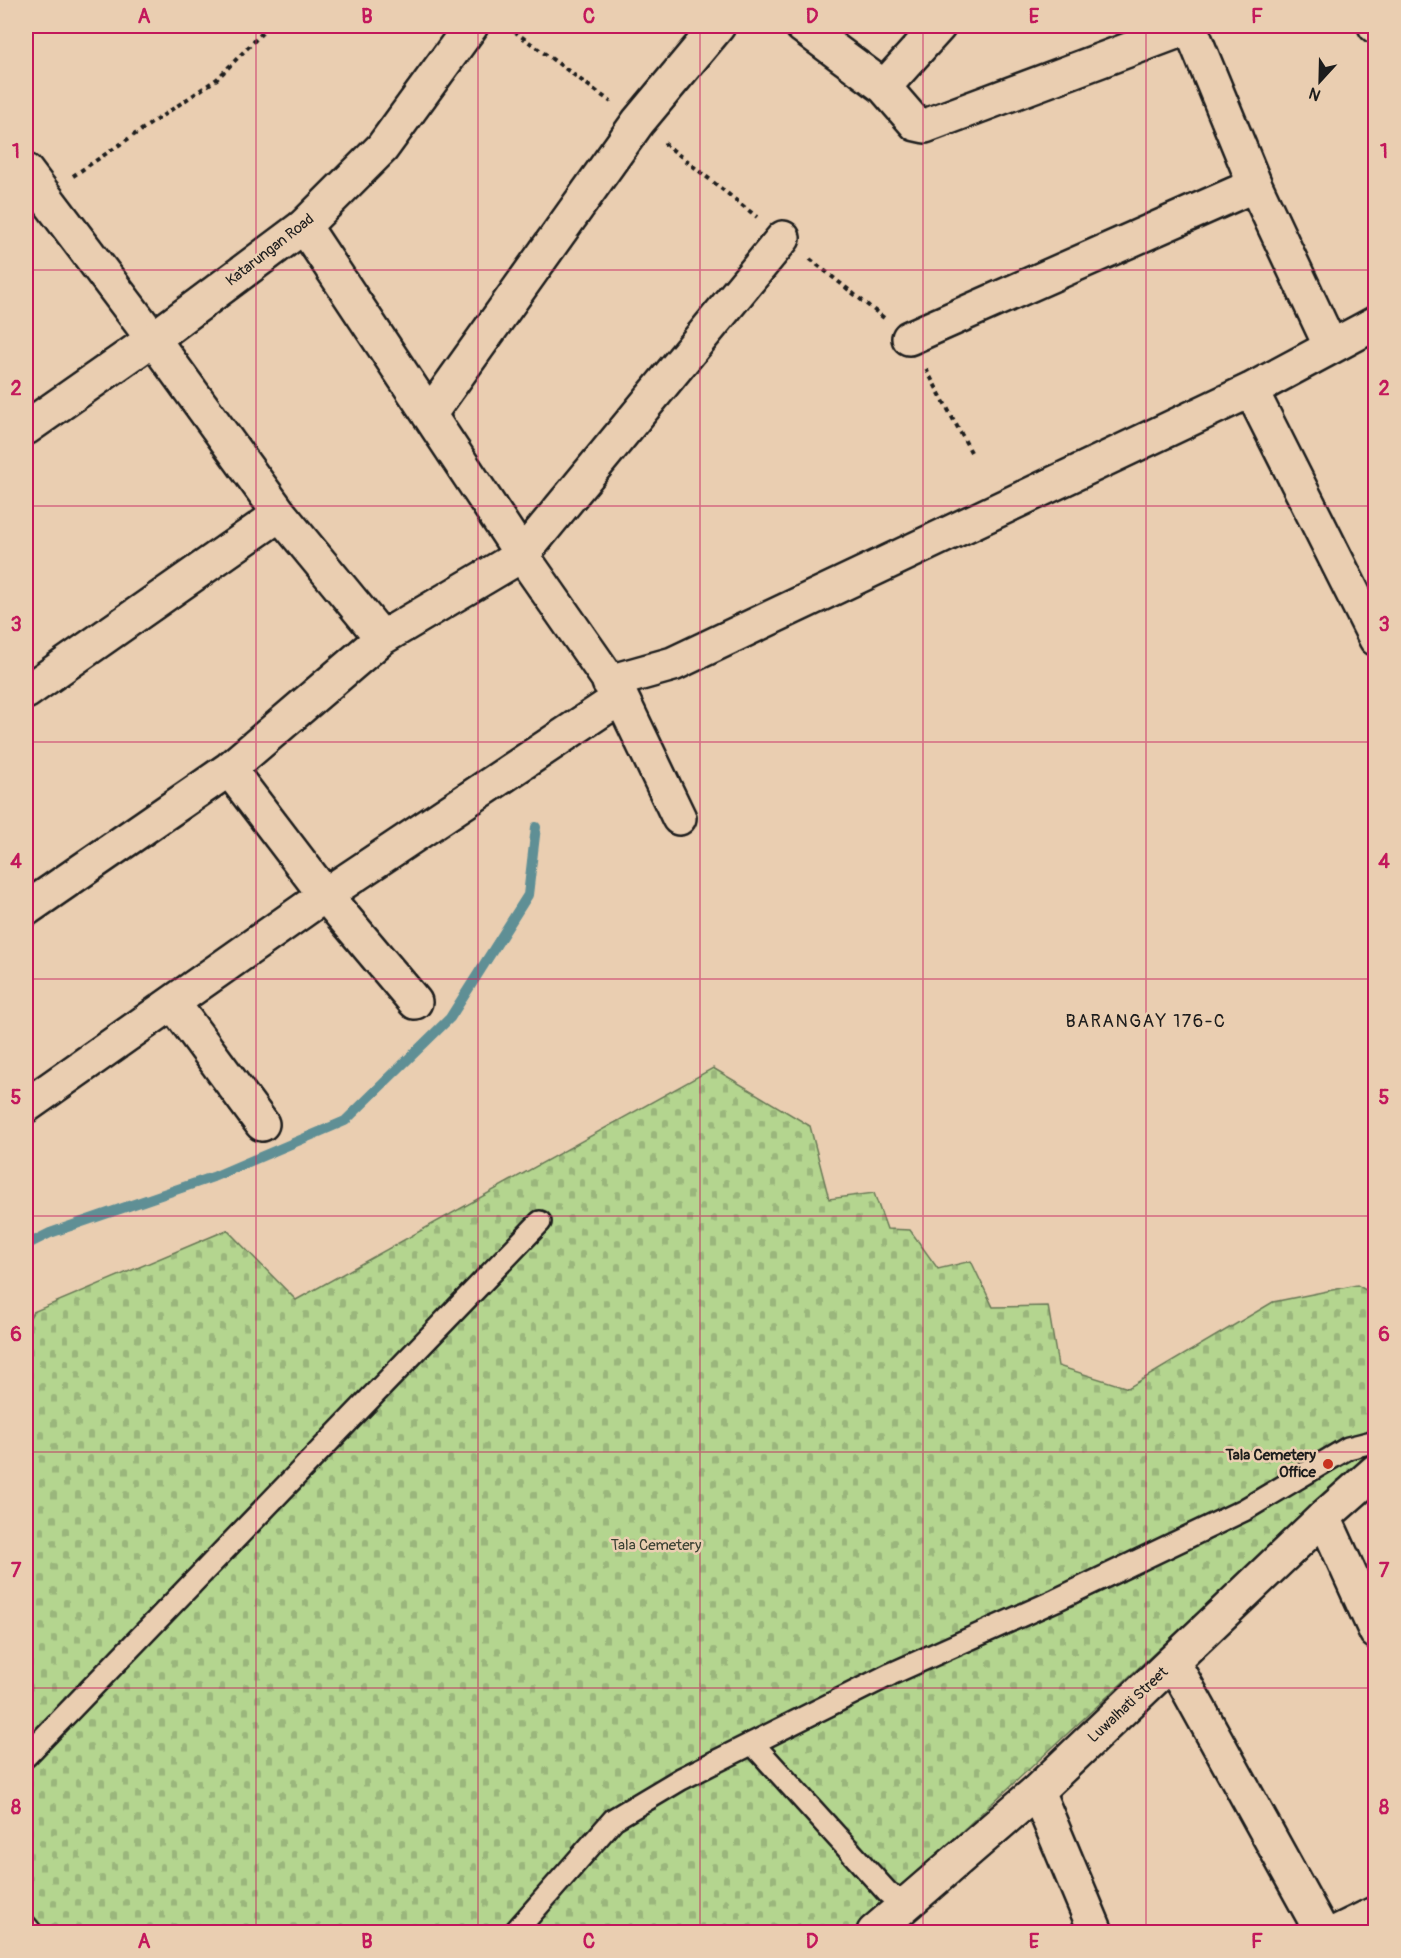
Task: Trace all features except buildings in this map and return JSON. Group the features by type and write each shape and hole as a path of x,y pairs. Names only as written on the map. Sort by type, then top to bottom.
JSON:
{"street":[{"name":"Katarungan Road","path":"26,428 153,339 304,226 382,148 471,26"},
{"path":"429,415 638,122 718,26"},
{"path":"802,26 884,87 916,124 925,126 1138,35 1191,26 1255,185 1331,347"},
{"path":"884,87 939,26"},
{"path":"35,184 153,339 280,514 382,638"},
{"path":"909,338 1255,185"},
{"path":"304,226 522,555 615,690 679,818"},
{"path":"26,909 229,769 382,638 522,555 783,238"},
{"path":"26,1106 615,690 1251,390 1376,323"},
{"path":"1251,390 1376,639"},
{"path":"26,692 280,514"},
{"path":"229,769 325,896 415,1002"},
{"path":"173,1003 262,1124"},
{"name":"Luwalhati Street","path":"874,1932 1036,1791 1324,1517 1376,1471"},
{"path":"1324,1517 1376,1632"},
{"path":"1173,1662 1322,1932"},
{"path":"1036,1791 1096,1932"},
{"path":"1337,1932 1376,1913"}],"lane":[{"path":"26,1756 540,1222"},
{"path":"515,1932 614,1819 681,1779 891,1674 1056,1600 1244,1510 1348,1448 1376,1442"},
{"path":"753,1744 888,1893 908,1904"},
{"path":"26,1926 32,1932"}],"path":[{"path":"35,184 217,79 269,26"}],"green space":[{"name":"Tala Cemetery","path":"713,1068 810,1126 829,1199 874,1193 887,1229 910,1230 938,1269 971,1261 993,1307 1048,1306 1058,1366 1128,1388 1273,1302 1357,1285 1375,1295 1375,1449 853,1932 26,1932 26,1324 33,1312 227,1230 296,1300"}],"waterway":[{"path":"26,1245 50,1233 213,1177 345,1121 450,1018 528,895 536,827"}],"place":[{"name":"Tala Cemetery Office","path":"1328,1464"}],"district":[{"name":"BARANGAY 176-C","path":"1146,1021"}]}
